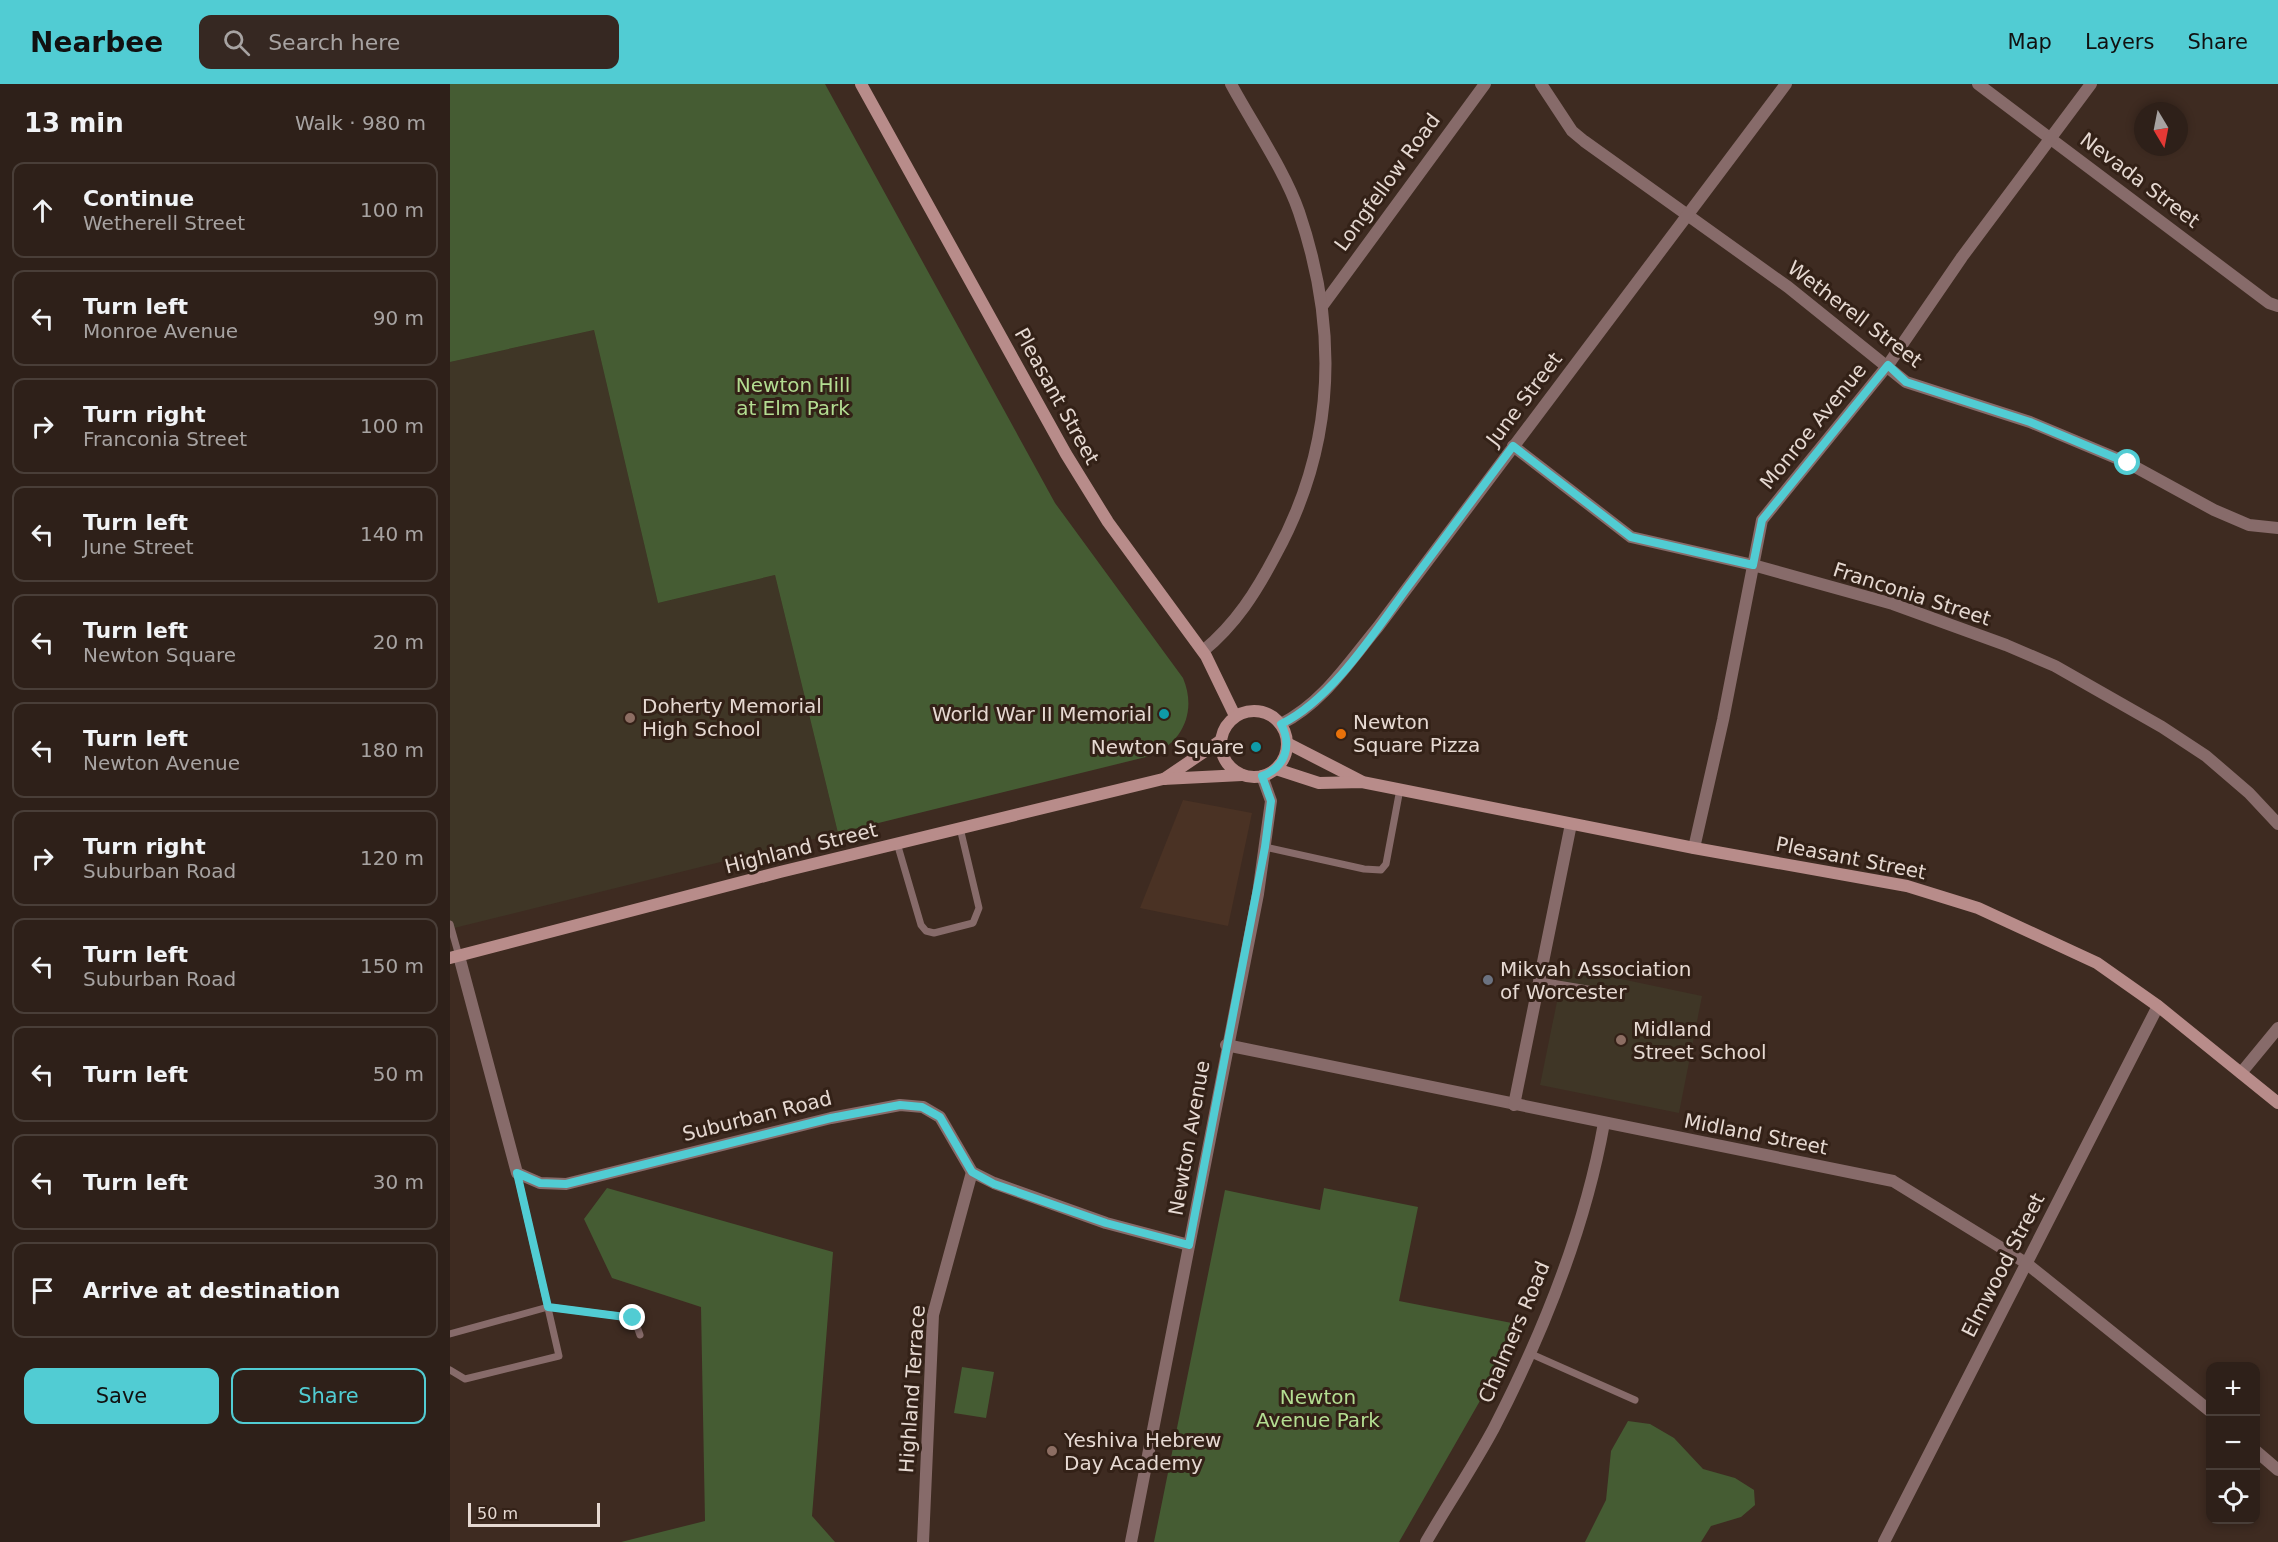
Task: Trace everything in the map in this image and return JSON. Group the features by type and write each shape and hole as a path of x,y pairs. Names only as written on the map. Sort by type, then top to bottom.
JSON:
{"main road":[{"name":"Pleasant Street","path":"861,84 1066,454 1108,522 1203,651 1213,667 1220,687 1235,716"},
{"path":"1244,712 1264,712 1281,724 1287,743 1282,762 1276,769 1262,776 1242,775 1230,767 1222,755 1220,741 1222,731 1235,716 1244,712"},
{"name":"Highland Street","path":"1163,779 1220,741"},
{"name":"Pleasant Street","path":"1287,743 1362,782"},
{"name":"Pleasant Street","path":"1276,769 1319,783 1362,782 1694,848 1907,886 1978,908 2079,953 2158,1006 2278,1102"},
{"name":"Highland Street","path":"455,957 897,843 1163,779 1242,775"}],"street":[{"path":"1203,651 1224,633 1257,591 1300,508 1312,468 1325,394 1328,356 1319,280 1299,210 1231,84"},
{"name":"Longfellow Road","path":"1323,305 1485,84"},
{"name":"Wetherell Street","path":"1541,84 1572,131 1686,216 1788,287 1888,365 1906,382 2030,422 2128,463 2249,525 2278,528"},
{"name":"June Street","path":"1281,724 1295,717 1321,696 1377,627 1786,84"},
{"name":"Nevada Street","path":"1978,84 2269,303 2278,306"},
{"name":"Monroe Avenue","path":"1694,848 1723,720 1762,520 1888,365 1962,257 2091,84"},
{"name":"Franconia Street","path":"1513,446 1631,537 1753,565 1893,604 2006,645 2055,666 2111,697 2206,756 2249,794 2278,824"},
{"name":"Newton Avenue","path":"1131,1542 1265,847 1271,801 1262,776"},
{"path":"1514,1105 1571,824"},
{"path":"455,957 517,1173"},
{"name":"Elmwood Street","path":"1884,1542 2158,1006"},
{"path":"2241,1073 2278,1028"},
{"name":"Midland Street","path":"1226,1045 1893,1181 2025,1263 2206,1407"},
{"name":"Suburban Road","path":"517,1173 540,1183 566,1184 831,1118 900,1105 922,1107 940,1117 972,1172"},
{"name":"Chalmers Road","path":"1426,1542 1492,1430 1529,1353 1583,1215 1604,1123"},
{"path":"972,1172 1018,1194 1106,1223 1189,1245"},
{"name":"Highland Terrace","path":"922,1542 933,1315 972,1172"},
{"path":"2260,1454 2278,1470"}],"lane":[{"path":"1265,847 1364,869 1381,870 1386,864 1400,789"},
{"path":"897,843 921,925 926,931 934,933 973,923 978,908 960,828"},
{"path":"450,924 455,957"},
{"path":"1540,981 1611,993"},
{"path":"450,1370 465,1379 559,1356 517,1173"},
{"path":"450,1334 548,1307 633,1318 640,1335"},
{"path":"1529,1353 1635,1400"}],"shaded area":[{"name":"Doherty Memorial High School","path":"594,330 658,603 775,575 838,833 450,929 450,362"},
{"path":"1183,800 1252,813 1228,926 1140,908"},
{"name":"Midland Street School","path":"1564,967 1702,996 1679,1113 1540,1085"}],"green space":[{"name":"Newton Hill at Elm Park","path":"450,84 825,84 1055,503 1183,678 1187,690 1187,714 1179,734 1171,743 1150,756 838,833 775,575 658,603 594,330 450,362"},
{"path":"607,1188 833,1252 812,1516 835,1542 621,1542 705,1521 701,1307 612,1278 584,1219"},
{"name":"Newton Avenue Park","path":"1324,1188 1418,1207 1399,1301 1517,1324 1481,1399 1399,1542 1154,1542 1225,1190 1320,1210"},
{"path":"962,1367 994,1372 986,1418 954,1413"},
{"path":"1628,1421 1650,1424 1674,1438 1703,1469 1735,1478 1754,1490 1755,1505 1741,1517 1711,1526 1701,1542 1585,1542 1606,1500 1611,1451"}],"place":[{"name":"World War II Memorial","path":"1164,714"},
{"name":"Doherty Memorial High School","path":"630,718"},
{"name":"Newton Square Pizza","path":"1341,734"},
{"name":"Newton Square","path":"1256,747"},
{"name":"Mikvah Association of Worcester","path":"1488,980"},
{"name":"Midland Street School","path":"1621,1040"},
{"name":"Yeshiva Hebrew Day Academy","path":"1052,1451"}],"route":[{"path":"633,1318 548,1307 517,1173 540,1183 566,1184 831,1118 900,1105 912,1105 933,1111 940,1117 962,1150 972,1172 994,1184 1106,1223 1189,1245 1226,1045 1258,894 1271,801 1262,776 1276,769 1286,753 1286,733 1281,724 1295,717 1321,696 1377,627 1513,446 1631,537 1753,565 1762,520 1888,365 1906,382 1962,398 2030,422 2128,463"}]}
